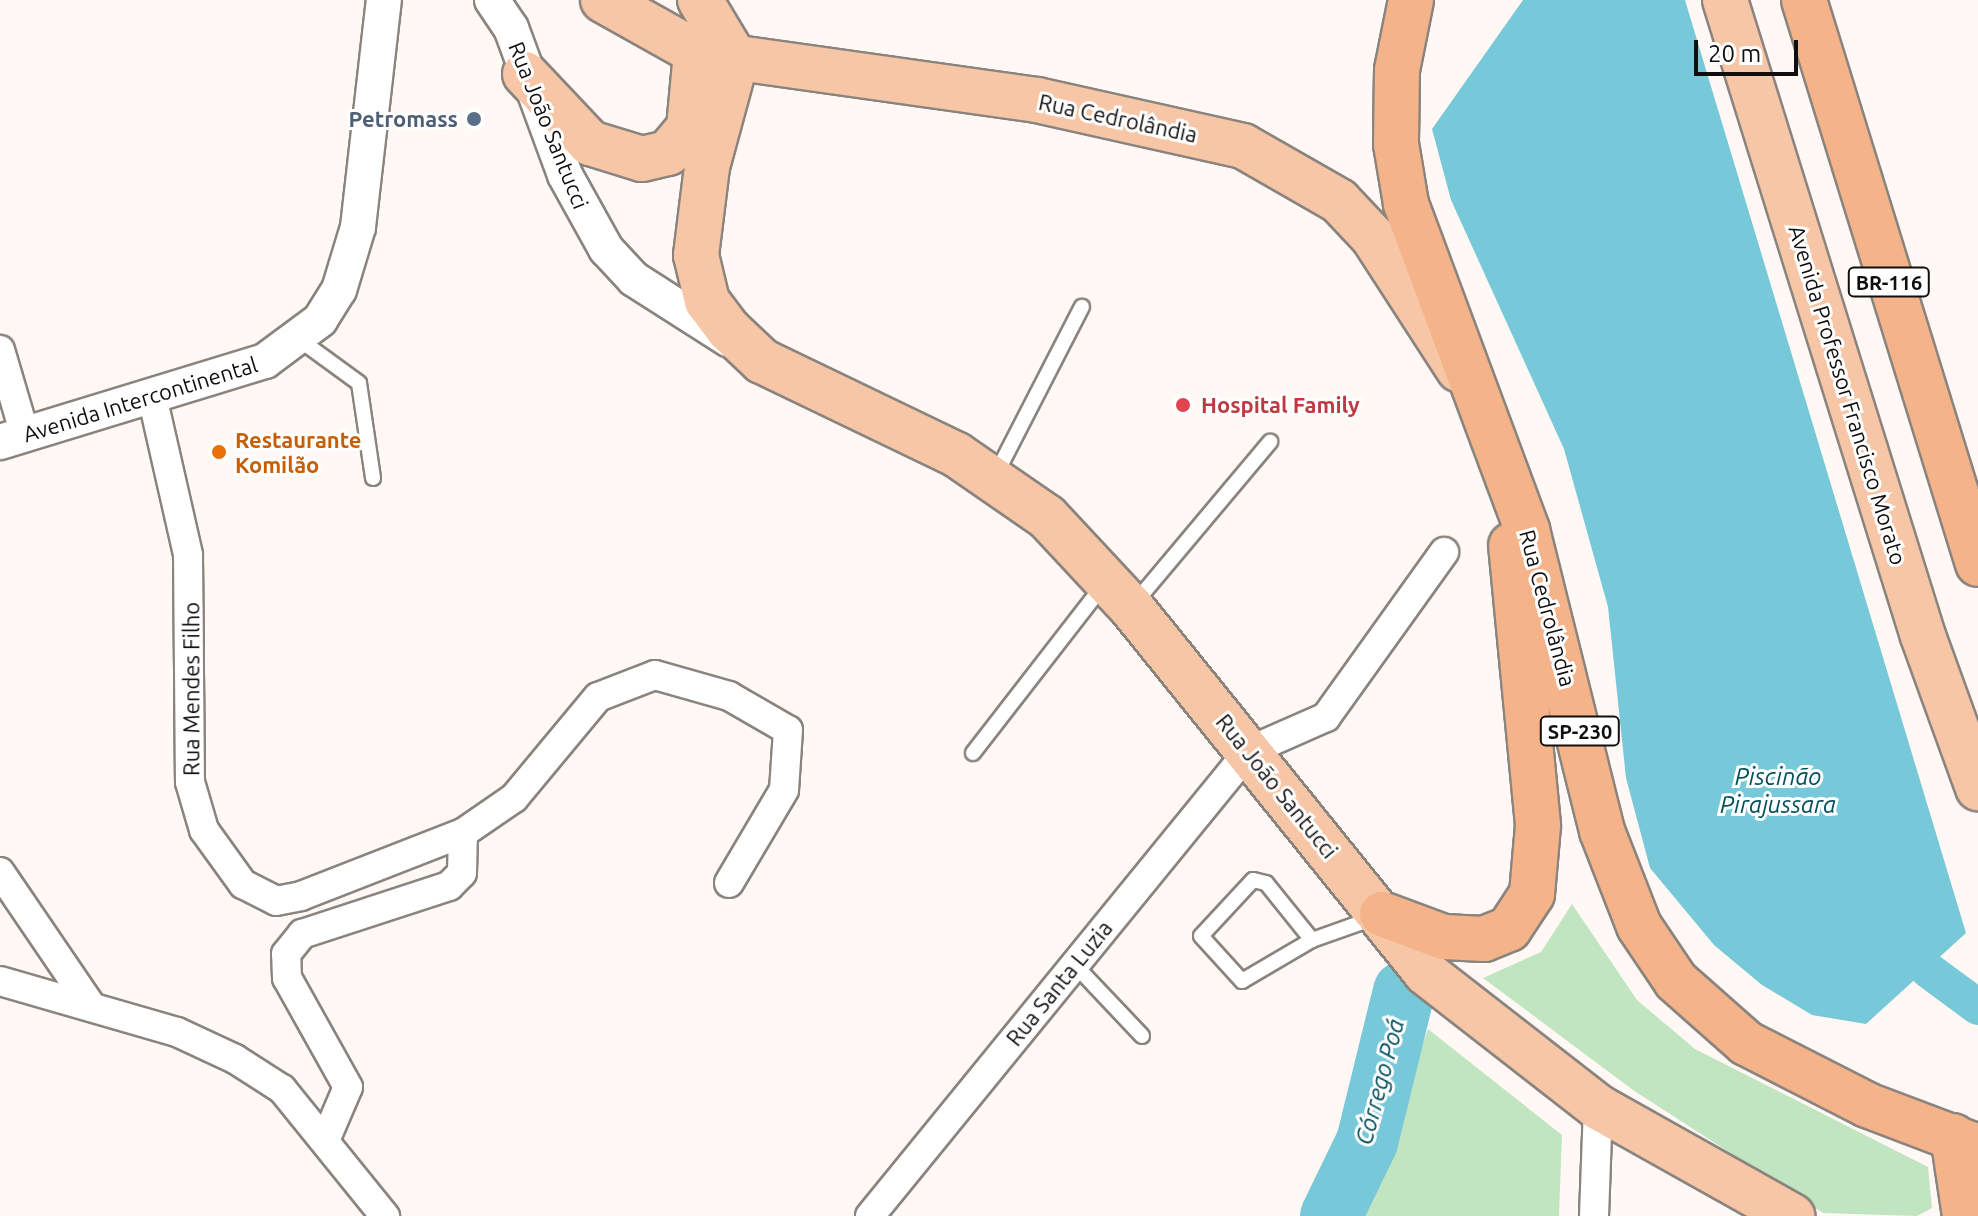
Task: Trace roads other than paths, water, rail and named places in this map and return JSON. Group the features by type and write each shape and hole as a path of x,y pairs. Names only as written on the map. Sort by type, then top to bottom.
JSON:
{"highway":[{"name":"Rua Cedrolândia","path":"1411,0 1397,70 1396,144 1425,265 1506,471 1558,635 1602,831 1639,926 1676,981 1746,1043 1867,1105 1966,1142"},
{"name":"BR-116","path":"1804,0 1978,564"},
{"path":"1382,914 1444,937 1484,939 1509,929 1532,894 1538,825 1506,471"},
{"path":"1965,1216 1966,1142"}],"main road":[{"path":"603,0 716,56"},
{"path":"525,74 590,143 642,159 668,153 689,128 716,56 700,0"},
{"name":"Avenida Professor Francisco Morato","path":"1725,0 1923,636 1978,788"},
{"name":"Rua João Santucci","path":"716,56 696,255 707,301 762,361 994,478 1047,517 1119,594 1382,914 1426,973 1598,1107 1792,1216"},
{"name":"Rua Cedrolândia","path":"716,56 1037,100 1179,129 1270,159 1339,201 1373,237 1479,401"}],"street":[{"name":"Avenida Intercontinental","path":"12,439 265,361 300,340 339,290 358,227 373,147 384,0"},
{"name":"Rua João Santucci","path":"492,0 565,175 606,249 634,279 762,361"},
{"path":"0,350 12,439"},
{"name":"Rua Mendes Filho","path":"152,396 188,555 190,782 204,830 227,867 257,895 276,901 463,833 514,798 598,697 636,677 680,679 788,730 784,790 729,883"},
{"path":"1249,751 1326,717 1444,552"},
{"name":"Rua Santa Luzia","path":"870,1216 1249,751"},
{"path":"327,1136 348,1087 287,978 286,954 302,934 456,881 465,860 463,833"},
{"path":"0,872 91,1006"},
{"path":"0,981 91,1006 235,1059 282,1089 327,1136 385,1216"},
{"path":"1594,1216 1598,1107"}],"lane":[{"path":"994,478 1082,307"},
{"path":"300,340 359,383 373,478"},
{"path":"973,753 1119,594 1270,442"},
{"path":"1312,940 1266,883 1253,880 1201,936 1238,981 1312,940 1382,914"},
{"path":"1074,964 1142,1036"}],"water":[{"name":"Piscinão Pirajussara","path":"1523,0 1685,0 1966,933 1866,1024 1812,1015 1762,985 1714,945 1650,868 1626,778 1608,607 1564,449 1451,200 1432,129"}],"waterway":[{"path":"1928,970 1978,1007"},
{"name":"Córrego Poá","path":"1331,1216 1367,1142 1404,991"}],"place":[{"name":"Petromass","path":"474,119"},
{"name":"Hospital Family","path":"1183,405"},
{"name":"Restaurante Komilão","path":"219,452"}]}
